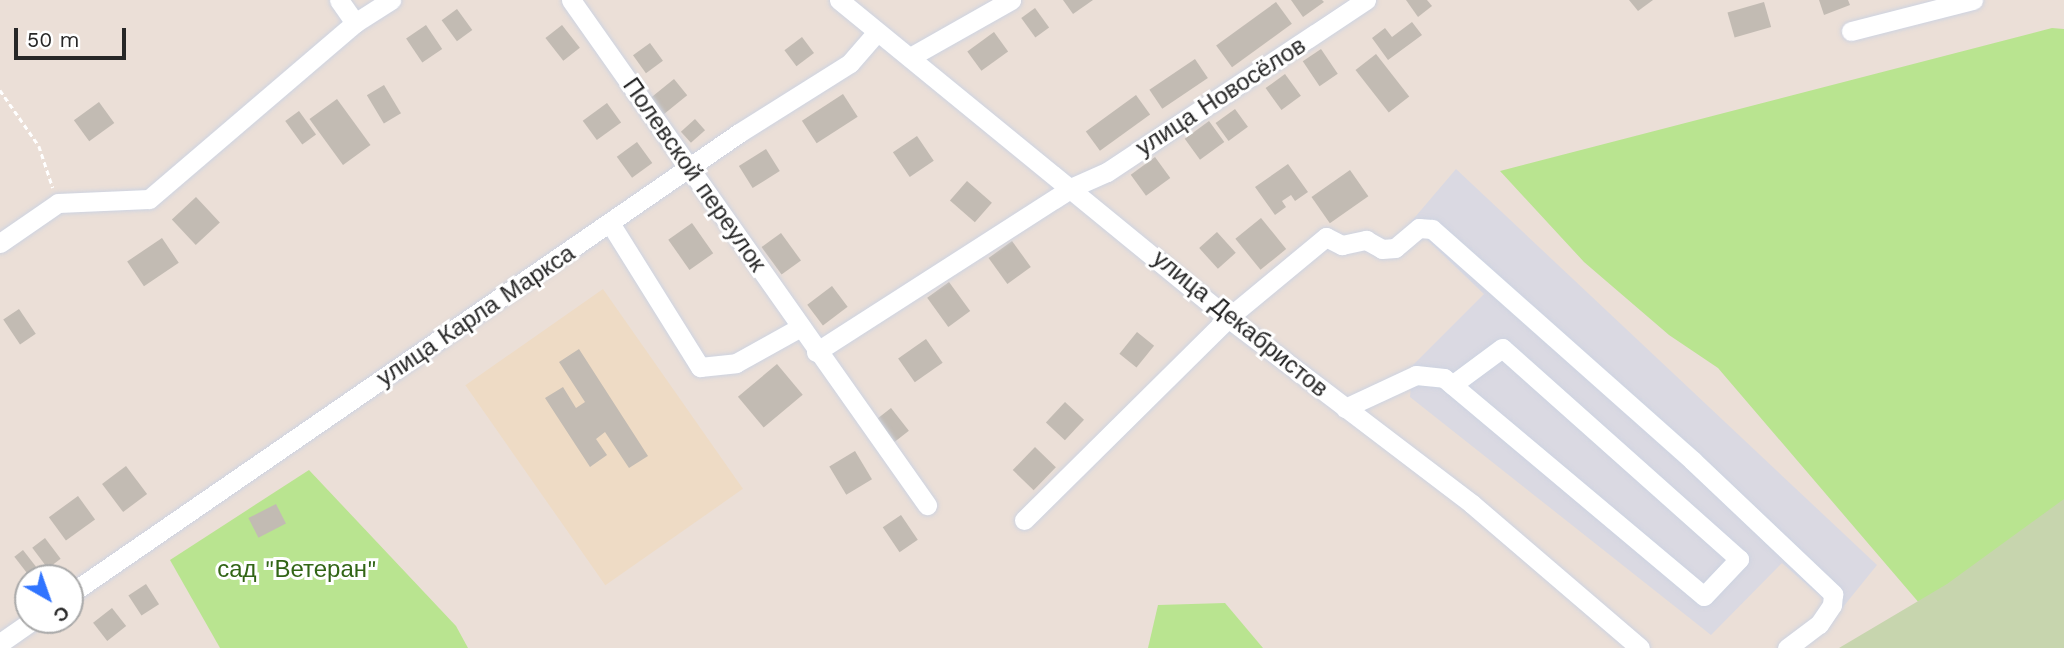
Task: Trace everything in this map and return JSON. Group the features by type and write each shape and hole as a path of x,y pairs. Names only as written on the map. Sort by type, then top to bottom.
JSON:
{"street":[{"path":"339,0 355,23"},
{"path":"0,243 58,202 149,199 355,23 391,0"},
{"name":"Полевской переулок","path":"571,0 799,328 927,505"},
{"name":"улица Декабристов","path":"839,0 1073,187 1228,318 1472,504 1640,648"},
{"path":"912,56 1011,0"},
{"name":"улица Новосёлов","path":"816,352 1073,187 1107,172 1366,0"},
{"path":"1851,31 1973,0"},
{"name":"улица Карла Маркса","path":"84,584 610,223 850,63 877,32"},
{"path":"610,223 700,367 736,363 799,328"},
{"path":"1024,520 1228,318 1326,237 1342,245 1366,240 1382,249 1395,248 1419,228 1432,229 1692,460 1833,594 1832,605 1819,624 1787,648"},
{"path":"1345,408 1416,375 1444,378 1452,385 1704,596 1739,559 1502,348 1452,385"},
{"path":"1,645 15,634"}],"path":[{"path":"0,90 39,146 58,202"}],"shaded area":[{"path":"1456,169 1877,565 1839,612 1782,563 1711,635 1410,397 1413,365 1484,294 1410,223"},
{"path":"603,289 743,489 605,585 465,385"}],"green space":[{"path":"2052,28 2064,29 2064,648 1920,604 1718,368 1669,335 1584,262 1500,171"},
{"name":"сад \"Ветеран\"","path":"309,470 456,626 468,648 220,648 170,560"},
{"path":"2064,499 2064,648 1839,648 1947,584"},
{"path":"1225,603 1263,648 1148,648 1158,605"}],"building":[{"path":"1063,0 1093,0 1073,14"},
{"path":"1291,0 1322,0 1324,2 1303,17"},
{"path":"1406,0 1427,0 1432,6 1418,17"},
{"path":"1629,0 1653,0 1638,11"},
{"path":"1819,0 1848,0 1850,5 1824,15"},
{"path":"1276,2 1292,24 1232,67 1216,45"},
{"path":"1764,2 1771,27 1735,37 1727,12"},
{"path":"1035,8 1049,27 1035,37 1021,18"},
{"path":"457,9 472,30 457,41 442,20"},
{"path":"1412,22 1422,35 1388,60 1372,38 1385,28 1392,37"},
{"path":"426,25 442,49 422,62 406,38"},
{"path":"562,25 580,48 563,61 545,38"},
{"path":"994,32 1008,51 981,71 967,51"},
{"path":"802,37 814,53 796,66 784,50"},
{"path":"650,43 663,61 646,73 633,55"},
{"path":"1321,49 1338,74 1320,86 1303,61"},
{"path":"1376,54 1409,97 1389,113 1356,70"},
{"path":"1195,59 1208,78 1162,109 1149,90"},
{"path":"1285,74 1301,96 1281,110 1266,88"},
{"path":"674,79 687,95 663,115 650,99"},
{"path":"384,85 401,113 384,124 367,95"},
{"path":"843,94 858,117 817,143 802,121"},
{"path":"1136,95 1150,114 1100,151 1086,131"},
{"path":"337,99 371,145 343,165 309,119"},
{"path":"99,102 114,123 89,141 74,120"},
{"path":"607,103 621,122 597,140 583,121"},
{"path":"1235,109 1248,127 1229,141 1216,123"},
{"path":"299,111 316,134 302,144 285,121"},
{"path":"695,119 705,130 691,143 681,132"},
{"path":"1209,121 1224,142 1200,160 1185,139"},
{"path":"917,136 934,161 910,177 893,152"},
{"path":"637,142 652,163 632,178 617,157"},
{"path":"766,149 780,171 753,188 739,166"},
{"path":"1155,157 1170,178 1146,196 1131,175"},
{"path":"1288,164 1308,192 1295,201 1291,195 1282,201 1286,207 1275,215 1255,187"},
{"path":"1350,170 1368,196 1330,223 1311,197"},
{"path":"967,181 992,203 975,222 950,201"},
{"path":"196,197 220,223 196,245 172,220"},
{"path":"1261,218 1286,249 1261,270 1235,239"},
{"path":"692,223 713,253 689,270 668,240"},
{"path":"1217,232 1236,253 1218,269 1199,248"},
{"path":"781,233 801,261 782,275 762,247"},
{"path":"162,238 179,263 144,286 127,261"},
{"path":"1012,241 1031,267 1007,284 989,258"},
{"path":"949,282 970,311 948,327 927,298"},
{"path":"832,286 848,307 823,325 807,305"},
{"path":"19,309 36,334 20,344 3,320"},
{"path":"1137,332 1154,346 1136,368 1119,354"},
{"path":"926,339 943,363 915,382 898,359"},
{"path":"579,349 648,456 629,468 605,432 596,439 607,455 590,467 545,398 563,387 576,408 585,402 559,362"},
{"path":"777,364 803,395 764,427 738,397"},
{"path":"1065,402 1084,420 1065,440 1046,422"},
{"path":"891,408 909,431 888,447 871,424"},
{"path":"1035,447 1056,467 1034,490 1013,470"},
{"path":"855,451 872,479 846,495 829,466"},
{"path":"126,466 147,494 123,512 102,484"},
{"path":"78,496 95,519 66,541 49,517"},
{"path":"276,504 286,524 258,538 248,518"},
{"path":"901,515 918,540 900,552 883,527"},
{"path":"45,538 61,559 54,564 45,564 32,548"},
{"path":"23,550 34,564 20,564 14,557"},
{"path":"146,584 159,604 141,616 128,595"},
{"path":"112,608 126,626 107,641 93,623"}]}
